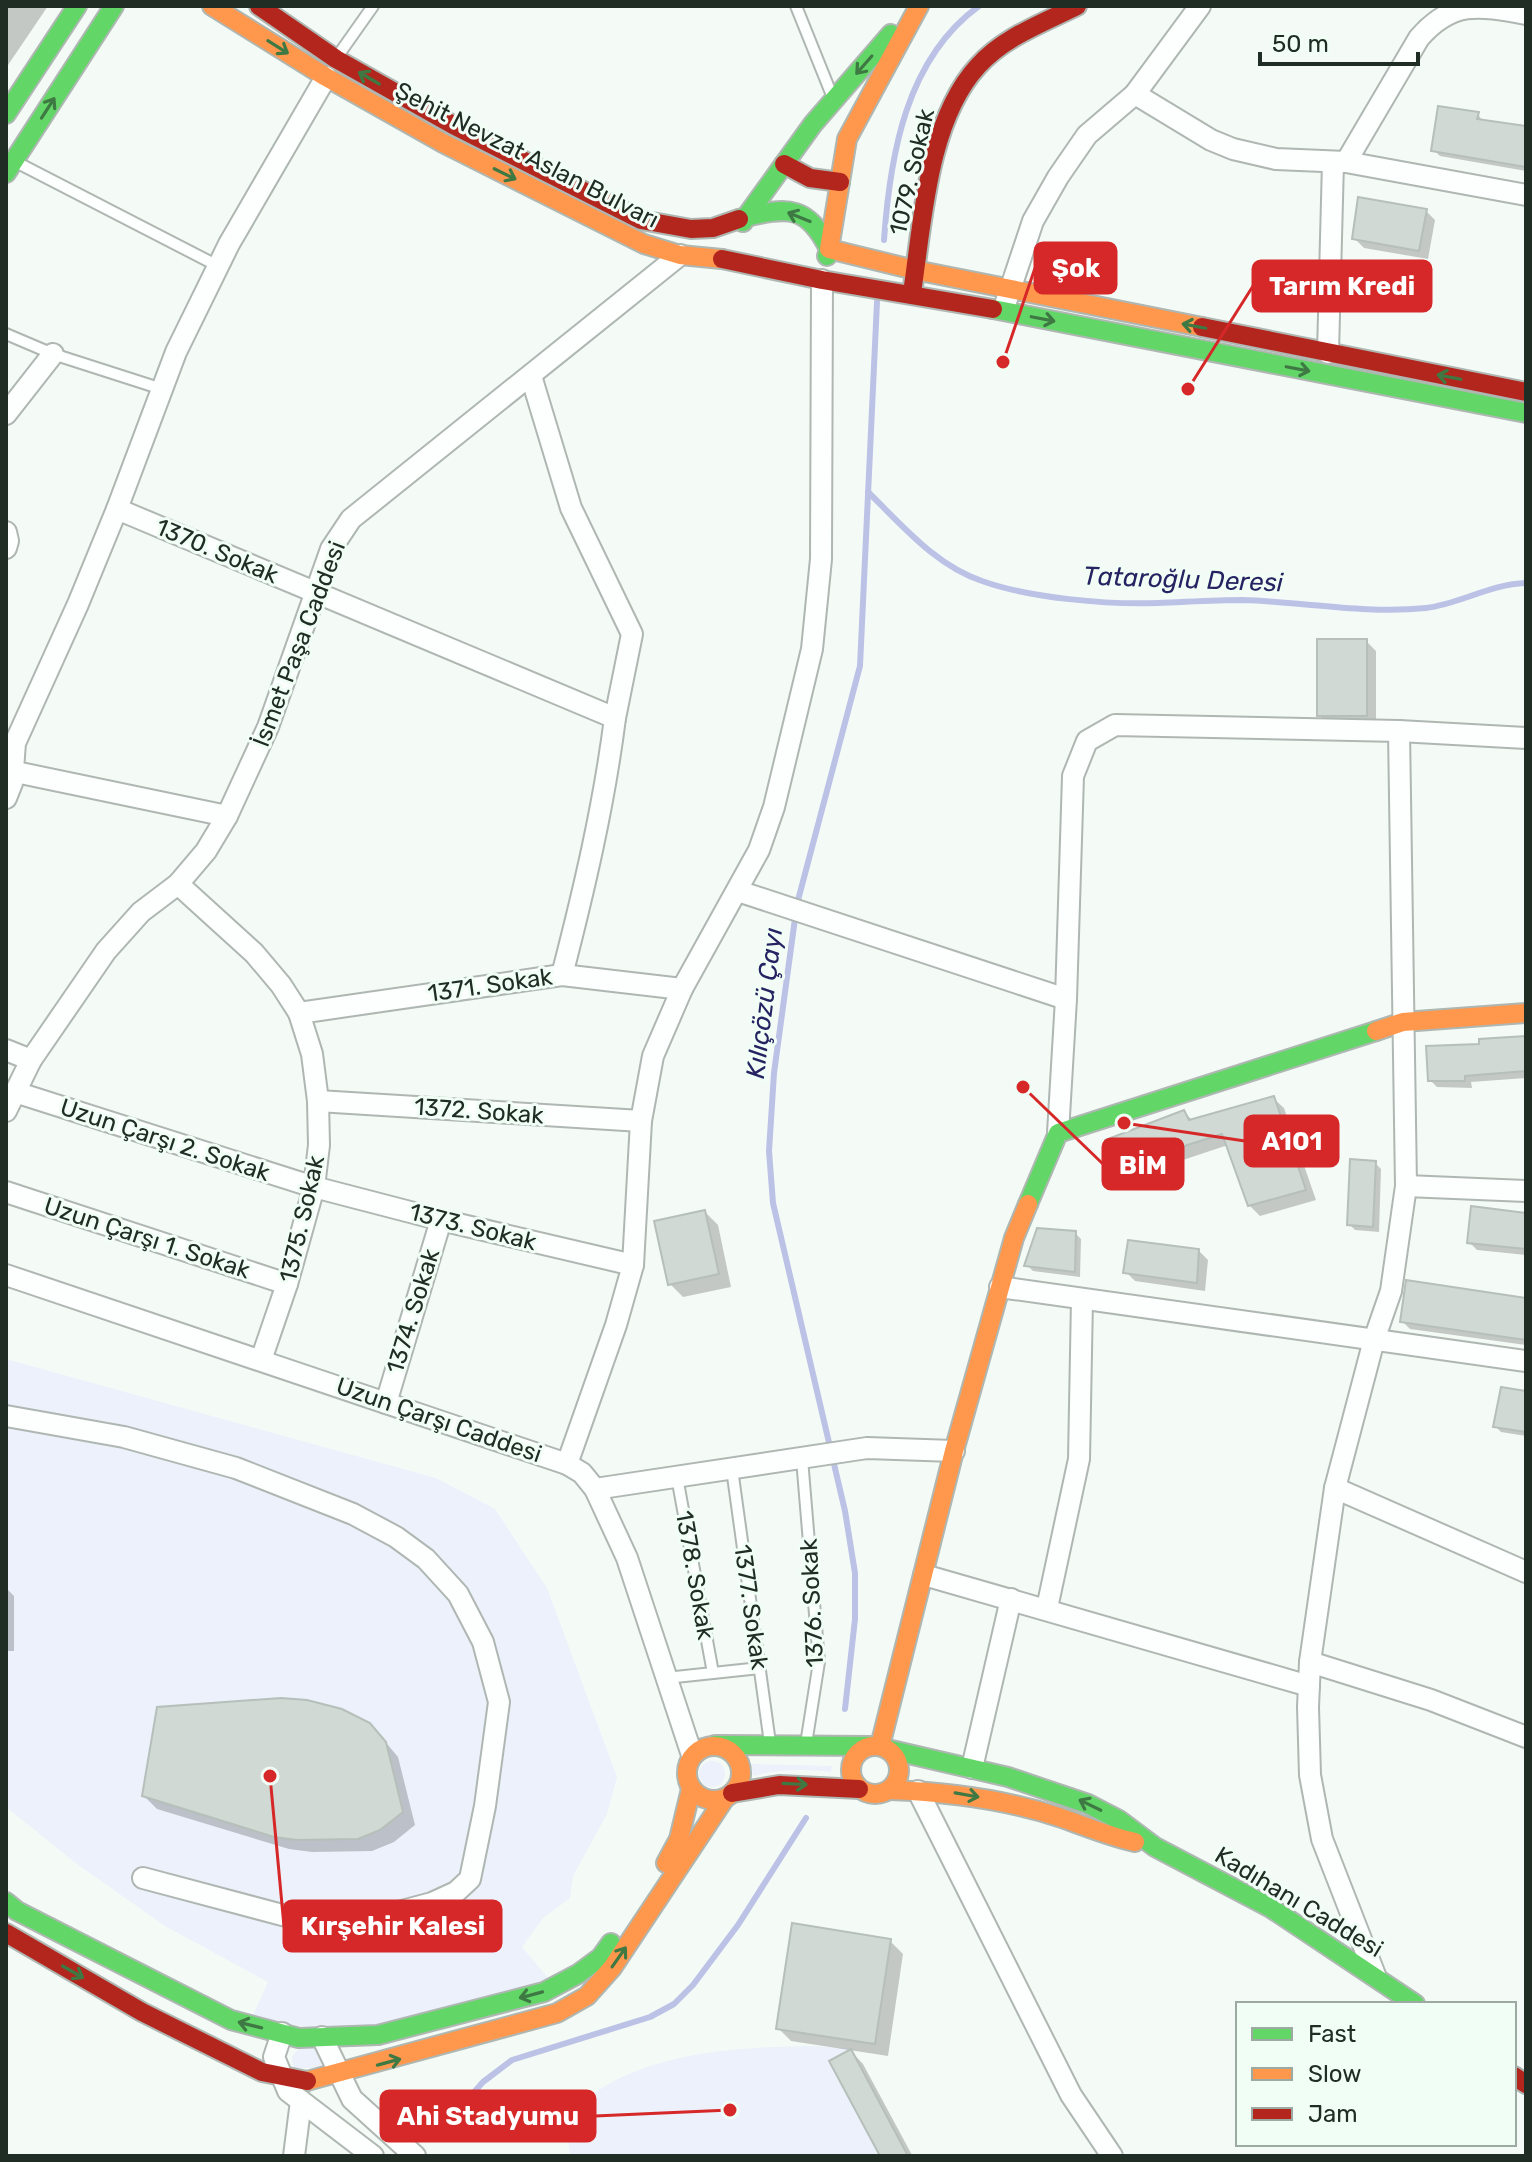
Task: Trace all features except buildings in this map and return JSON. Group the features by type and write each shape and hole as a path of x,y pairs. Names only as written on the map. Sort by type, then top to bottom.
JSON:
{"main road":[{"path":"7,111 77,6"},
{"path":"10,167 114,6"},
{"name":"Şehit Nevzat Aslan Bulvarı","path":"212,6 641,220 691,229 713,228 775,209 802,216 816,225 829,249"},
{"name":"Şehit Nevzat Aslan Bulvarı","path":"259,6 331,68 443,143 644,244 680,255 726,259 822,280 911,294"},
{"path":"726,259 746,217 813,124 917,6"},
{"path":"822,280 847,139 917,6"},
{"name":"1079. Sokak","path":"911,294 940,142 950,107 962,83 978,64 1001,47 1077,6"},
{"path":"813,124 835,130 847,139"},
{"path":"784,164 801,176 819,182 840,182"},
{"path":"829,249 915,270 1526,392"},
{"path":"911,294 1526,413"},
{"path":"879,1747 954,1451 1014,1238 1058,1133 1403,1022 1526,1013"},
{"path":"6,1933 142,2012 262,2072 311,2082 557,2013 587,1996 612,1968 741,1779 740,1763 730,1750 714,1745"},
{"path":"6,1902 17,1911 231,2020 299,2038 378,2035 544,1992 578,1974 601,1957 664,1868 679,1839 691,1789 686,1771 692,1755 706,1746 879,1747 1046,1788 1119,1820 1155,1847"},
{"path":"859,1789 853,1782 851,1767 858,1753 879,1747"},
{"path":"879,1747 898,1760 900,1768 896,1784 890,1790"},
{"path":"691,1789 707,1799 776,1784 859,1789 874,1795 890,1790 947,1792 1007,1803 1059,1817 1108,1836 1155,1847"},
{"name":"Kadıhanı Caddesi","path":"1155,1847 1271,1908 1412,2002"}],"street":[{"path":"1004,311 1033,221 1058,177 1087,135 1135,94 1200,6"},
{"path":"1328,353 1339,162 1432,20 1460,6 1482,6 1526,14"},
{"path":"6,798 15,743 78,604 176,352 218,266 331,68"},
{"path":"1135,94 1211,140 1233,149 1276,159 1339,162 1526,195"},
{"name":"İsmet Paşa Caddesi","path":"10,1102 31,1060 75,993 122,931 178,884 206,851 227,816 268,727 331,549 351,519 680,255"},
{"path":"567,1464 616,1325 633,1265 641,1121 653,1056 682,989 759,850 774,807 812,649 821,559 822,280"},
{"path":"6,414 53,354"},
{"path":"531,376 571,508 632,634 583,892 562,975"},
{"name":"1370. Sokak","path":"117,509 615,718"},
{"path":"6,532 6,548"},
{"path":"1058,1133 1073,776 1087,741 1115,725 1399,731 1526,738"},
{"path":"1375,1975 1322,1839 1310,1775 1309,1686 1335,1488 1374,1340 1391,1291 1406,1186 1399,731"},
{"path":"10,770 227,816"},
{"name":"1375. Sokak","path":"178,884 254,953 281,985 299,1013 312,1054 319,1145 314,1187 287,1284 261,1360"},
{"path":"738,891 1066,999"},
{"name":"1371. Sokak","path":"299,1013 562,975 682,989"},
{"path":"6,1050 31,1060"},
{"name":"1372. Sokak","path":"318,1101 641,1121"},
{"name":"Uzun Çarşı 2. Sokak","path":"10,1102 314,1187"},
{"path":"1406,1186 1526,1191"},
{"name":"1373. Sokak","path":"314,1187 633,1265"},
{"name":"Uzun Çarşı 1. Sokak","path":"6,1192 287,1284"},
{"name":"1374. Sokak","path":"386,1403 441,1220"},
{"name":"Uzun Çarşı Caddesi","path":"6,1275 567,1464 582,1473 595,1489 627,1558 692,1755"},
{"path":"1000,1287 1526,1361"},
{"path":"1047,1608 1079,1459 1082,1299"},
{"path":"6,1416 124,1437 166,1448 236,1468 353,1514 396,1537 426,1559 458,1594 483,1642 499,1702 496,1740 470,1879 456,1892 432,1903 372,1919 320,1925 143,1878"},
{"path":"595,1489 867,1448 954,1451"},
{"path":"1335,1488 1526,1572"},
{"path":"924,1575 1309,1686"},
{"path":"972,1768 1011,1599"},
{"path":"1310,1662 1431,1700 1526,1737"},
{"path":"918,1791 1071,2095 1112,2156"},
{"path":"282,2033 274,2057 288,2091 373,2156"},
{"path":"322,2037 352,2099 415,2156"},
{"path":"294,2156 301,2101"}],"lane":[{"path":"331,68 373,6"},
{"path":"796,6 834,100"},
{"path":"10,167 218,266"},
{"path":"6,334 53,354 162,389"},
{"name":"1376. Sokak","path":"802,1459 819,1662 805,1746"},
{"name":"1377. Sokak","path":"732,1469 771,1745"},
{"name":"1378. Sokak","path":"677,1477 713,1673"},
{"path":"665,1679 760,1668"}],"shaded area":[{"path":"6,1359 436,1478 495,1509 547,1588 617,1777 607,1814 573,1876 570,1898 543,1918 522,1947 549,1979 389,2025 324,2030 252,2017 268,1982 165,1926 77,1864 6,1807"},
{"path":"712,1761 721,1765 725,1774 721,1783 712,1787 703,1783 699,1774 703,1765"},
{"path":"751,1764 832,1766 831,1772 792,1770 753,1776"},
{"path":"815,2046 851,2049 899,2138 877,2149 880,2156 570,2156 566,2121 587,2098 612,2082 667,2061 696,2055 726,2050"},
{"path":"299,2048 319,2049 325,2063 323,2068 293,2068 292,2057"}],"waterway":[{"name":"Kılıçözü Çayı","path":"884,240 897,143 918,81 934,53 954,28 979,6"},
{"name":"Kılıçözü Çayı","path":"845,1709 855,1619 855,1573 845,1511 773,1203 769,1151 774,1073 797,904 860,666 877,302"},
{"name":"Tataroğlu Deresi","path":"868,492 920,543 949,565 982,581 1045,596 1116,603 1243,600 1357,609 1403,609 1439,606 1500,587 1526,583"},
{"path":"437,2134 483,2082 512,2060 650,2017 674,2004 693,1985 738,1925 806,1818"}],"traffic: fast":[{"path":"6,114 77,6"},
{"path":"6,173 114,6"},
{"path":"739,219 746,217 813,124 891,34"},
{"path":"743,222 746,217 761,213 796,213 821,235 829,249 827,256"},
{"path":"993,309 1526,413"},
{"path":"1028,1204 1058,1133 1376,1031"},
{"path":"715,1745 871,1746"},
{"path":"887,1749 1008,1777 1088,1804 1119,1820 1155,1847 1271,1908 1412,2002"},
{"path":"6,1902 17,1911 231,2020 299,2038 378,2035 544,1992 578,1974 601,1957 611,1943"}],"traffic: slow":[{"path":"212,6 326,77 443,143 644,244 680,255 722,259"},
{"path":"919,6 847,139 829,249 915,270 1202,327"},
{"path":"1376,1031 1403,1022 1526,1013"},
{"path":"880,1746 954,1451 1014,1238 1028,1204"},
{"path":"714,1746 725,1748 733,1754 739,1762 741,1773 739,1784 733,1792 725,1798 714,1800 703,1798 695,1792 689,1784 687,1773 689,1762 695,1754 703,1748 714,1746"},
{"path":"875,1746 884,1747 892,1753 898,1761 899,1770 898,1779 892,1787 884,1793 875,1794 866,1793 858,1787 852,1779 851,1770 852,1761 858,1753 866,1747 875,1746"},
{"path":"666,1863 679,1839 691,1789"},
{"path":"890,1790 954,1795 1018,1805 1135,1842"},
{"path":"307,2081 557,2013 587,1996 612,1968 725,1798"}],"traffic: jam":[{"path":"259,6 336,59 453,125 641,220 691,229 713,228 739,219"},
{"path":"913,286 931,170 949,113 962,88 978,66 1000,47 1077,6"},
{"path":"784,164 810,178 840,182"},
{"path":"722,259 822,280 993,309"},
{"path":"1202,327 1526,392"},
{"path":"732,1793 779,1785 859,1789"},
{"path":"6,1933 142,2012 262,2072 307,2081"},
{"path":"1516,2077 1526,2084"}],"place":[{"name":"Şok","path":"1003,362"},
{"name":"Tarım Kredi","path":"1188,389"},
{"name":"BİM","path":"1023,1087"},
{"name":"A101","path":"1124,1123"},
{"name":"Kırşehir Kalesi","path":"270,1776"},
{"name":"Ahi Stadyumu","path":"730,2110"}]}
